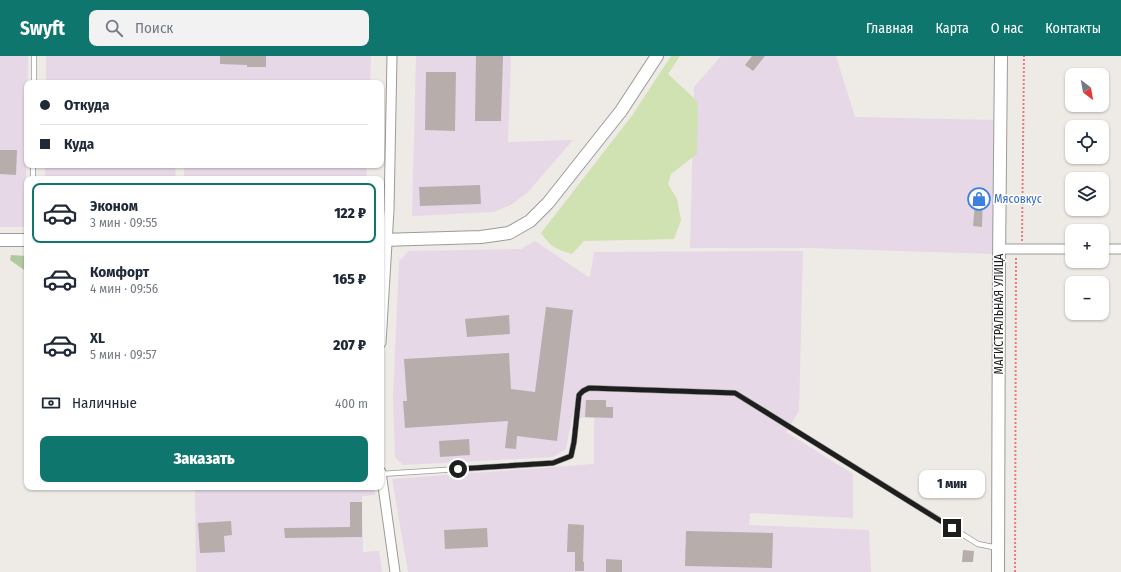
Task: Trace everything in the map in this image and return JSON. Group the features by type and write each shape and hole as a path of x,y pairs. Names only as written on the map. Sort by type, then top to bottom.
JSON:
{"street":[{"path":"392,56 389,210 384,240 481,237 508,233 530,221 548,203 621,110 657,56"},
{"name":"МАГИСТРАЛЬНАЯ УЛИЦА","path":"998,572 1001,56"},
{"path":"0,240 24,240"},
{"path":"999,249 1065,249"},
{"path":"1109,249 1121,249"},
{"path":"383,490 395,572"}],"lane":[{"path":"34,56 34,80"},
{"path":"384,473 553,463 571,456 579,395 589,388 735,393 978,544 998,548"}],"path":[{"path":"1015,572 1016,258 1022,241 1024,56"}],"shaded area":[{"path":"0,56 28,56 28,80 24,80 24,168 26,168 26,176 24,176 24,227 0,227"},
{"path":"46,56 371,56 370,80 46,80"},
{"path":"416,56 511,56 508,142 573,140 527,193 511,205 493,212 412,216"},
{"path":"721,56 836,56 855,117 996,120 993,254 809,248 690,248 694,87"},
{"path":"45,168 176,168 175,176 45,176"},
{"path":"184,168 367,168 366,176 184,176"},
{"path":"535,241 590,278 594,252 803,251 799,411 786,432 853,474 853,518 750,513 749,525 869,530 871,572 408,572 392,479 594,464 594,418 572,418 566,449 553,457 403,465 395,457 393,397 399,261 409,251 521,249"},
{"path":"195,490 374,490 375,495 362,496 363,552 379,551 382,572 196,572"}],"green space":[{"path":"671,56 680,56 668,74 698,102 697,154 671,174 668,184 677,199 681,220 674,239 584,241 572,254 555,247 548,242 541,233 631,117"},
{"path":"11,255 24,256 24,270 10,260"}],"building":[{"path":"220,56 266,56 266,67 247,67 247,65 220,64"},
{"path":"476,56 503,56 501,121 475,121"},
{"path":"752,56 765,56 753,71 745,65"},
{"path":"426,72 456,72 455,131 425,130"},
{"path":"0,150 17,150 16,175 0,174"},
{"path":"480,185 481,204 420,206 419,187"},
{"path":"976,192 983,192 982,227 973,226"},
{"path":"546,307 573,310 557,441 517,436 516,449 505,448 508,421 405,428 403,401 407,401 404,359 509,353 511,389 535,392"},
{"path":"509,315 510,334 467,337 465,319"},
{"path":"586,400 606,400 606,407 613,407 613,418 585,417"},
{"path":"469,439 470,455 440,457 439,441"},
{"path":"350,502 362,502 362,537 285,538 284,528 350,527"},
{"path":"231,521 232,535 224,536 225,552 200,553 198,523"},
{"path":"568,524 584,525 584,571 575,571 575,552 567,552"},
{"path":"487,528 488,547 445,549 444,530"},
{"path":"686,531 773,533 772,568 685,566"},
{"path":"963,550 974,551 973,562 962,562"},
{"path":"606,559 622,560 622,572 606,572"}],"place":[{"name":"Мясовкус","path":"979,199"}],"route":[{"path":"458,469 553,463 571,456 579,395 589,388 735,393 952,528"}]}
